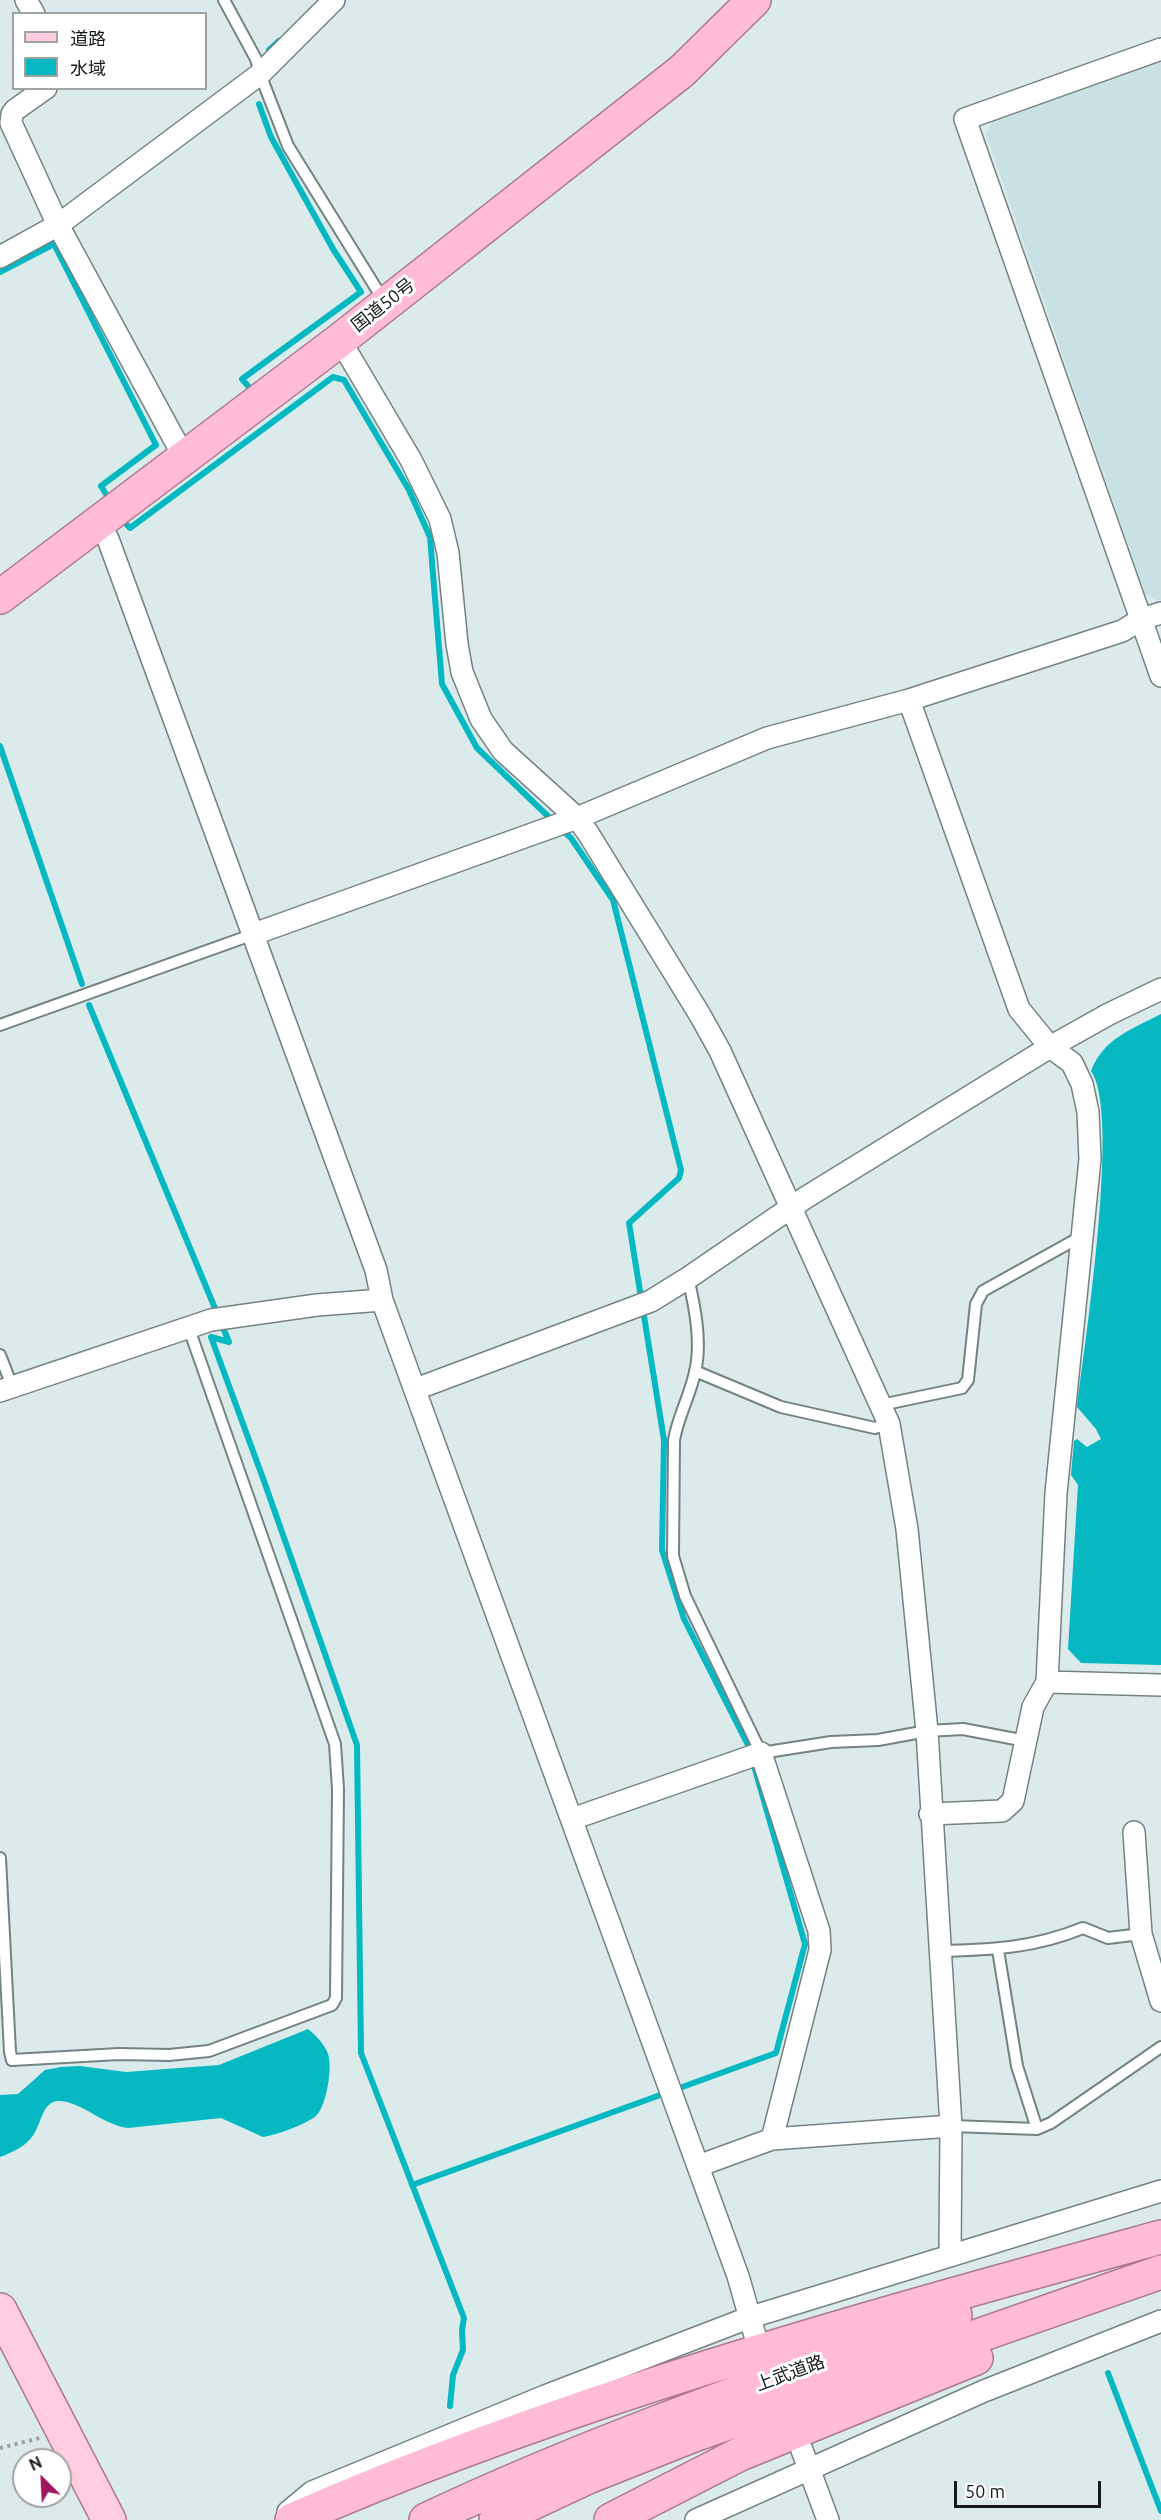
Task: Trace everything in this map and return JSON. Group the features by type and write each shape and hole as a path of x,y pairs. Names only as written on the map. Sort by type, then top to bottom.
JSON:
{"highway":[{"name":"国道50号","path":"0,597 340,340 681,70 754,0"},
{"path":"292,2520 339,2490 418,2467 614,2397 869,2318 1161,2237"},
{"name":"上武道路","path":"426,2520 496,2487 686,2410 1161,2243"},
{"name":"上武道路","path":"496,2520 588,2477 694,2434 1161,2272"},
{"path":"611,2520 740,2454 1013,2343 1099,2293"}],"main road":[{"path":"0,2310 109,2520"}],"street":[{"path":"0,257 58,225 260,74 334,0"},
{"path":"1161,49 966,119 1152,616 1161,676"},
{"path":"43,90 15,110 11,123 58,225 184,459"},
{"path":"340,340 411,460 440,519 448,553 462,672 477,711 503,751 577,818 604,856 700,1015 754,1125 885,1415 907,1529 927,1731 930,1814 951,2126 950,2254"},
{"path":"98,524 108,539 376,1270 382,1300 738,2276 748,2318 756,2339"},
{"path":"254,934 577,818 767,738 909,699 1122,630 1152,616"},
{"path":"909,699 1019,1009 1050,1047 1072,1063 1082,1084 1088,1112 1090,1159 1056,1493 1047,1682 1033,1707 1013,1801 1002,1811 930,1814"},
{"path":"416,1389 651,1301 805,1198 1050,1047 1109,1014 1161,989"},
{"path":"6,1388 211,1320 318,1305 382,1300"},
{"path":"1047,1682 1161,1685"},
{"path":"572,1819 761,1754 819,1931 820,1950 772,2139"},
{"path":"1134,1832 1141,1934 1161,2001"},
{"path":"698,2166 772,2139 951,2126"},
{"path":"278,2520 312,2492 339,2490 545,2396 748,2318 950,2254 1161,2192"},
{"path":"696,2520 984,2391 1161,2322"},
{"path":"802,2450 828,2520"}],"lane":[{"path":"224,0 256,59 288,146 386,303"},
{"path":"0,1025 254,934"},
{"path":"695,1371 781,1407 875,1428 885,1415 962,1388 968,1380 976,1304 983,1292 1083,1236"},
{"path":"688,1278 694,1306 695,1371 677,1423 674,1440 673,1556 685,1596 761,1754 831,1742 878,1740 927,1731 963,1729 1026,1741"},
{"path":"0,2061 119,2054 169,2055 209,2051 332,2005 336,1998 339,1789 335,1744 188,1326"},
{"path":"0,1355 6,1388"},
{"path":"0,1858 12,2060"},
{"path":"939,1951 998,1950 1059,1938 1083,1929 1108,1938 1141,1934"},
{"path":"998,1950 1017,2066 1037,2129"},
{"path":"951,2126 1037,2129 1051,2123 1161,2047"}],"path":[{"path":"0,2448 34,2440 63,2429"}],"shaded area":[{"path":"1161,61 1161,603 1145,593 986,134 993,120"}],"water":[{"path":"1161,1014 1161,1665 1081,1663 1068,1649 1078,1485 1071,1475 1074,1441 1077,1439 1087,1447 1101,1439 1096,1429 1077,1407 1102,1180 1099,1095 1091,1071 1096,1060 1111,1043 1129,1030"},
{"path":"308,2029 320,2040 327,2051 330,2068 325,2097 315,2117 283,2132 263,2137 221,2118 128,2128 110,2123 77,2106 60,2101 54,2102 45,2109 35,2133 28,2141 0,2157 0,2095 18,2094 45,2070 80,2066 126,2072 219,2065"}],"waterway":[{"path":"269,50 279,41"},
{"path":"248,386 242,379 361,292 333,249 271,137 259,104"},
{"path":"0,272 54,244 156,445 101,486 106,494"},
{"path":"125,523 130,528 333,377 344,380 409,490 430,537 442,684 477,748 553,821"},
{"path":"0,746 82,984"},
{"path":"412,2185 776,2053 805,1944 748,1745 684,1619 662,1550 664,1440 629,1223 679,1178 681,1170 613,900 571,838 560,828"},
{"path":"89,1005 229,1342 211,1337 357,1745 361,2053 464,2318 463,2350 453,2375 450,2406"},
{"path":"1108,2373 1161,2511"}]}
